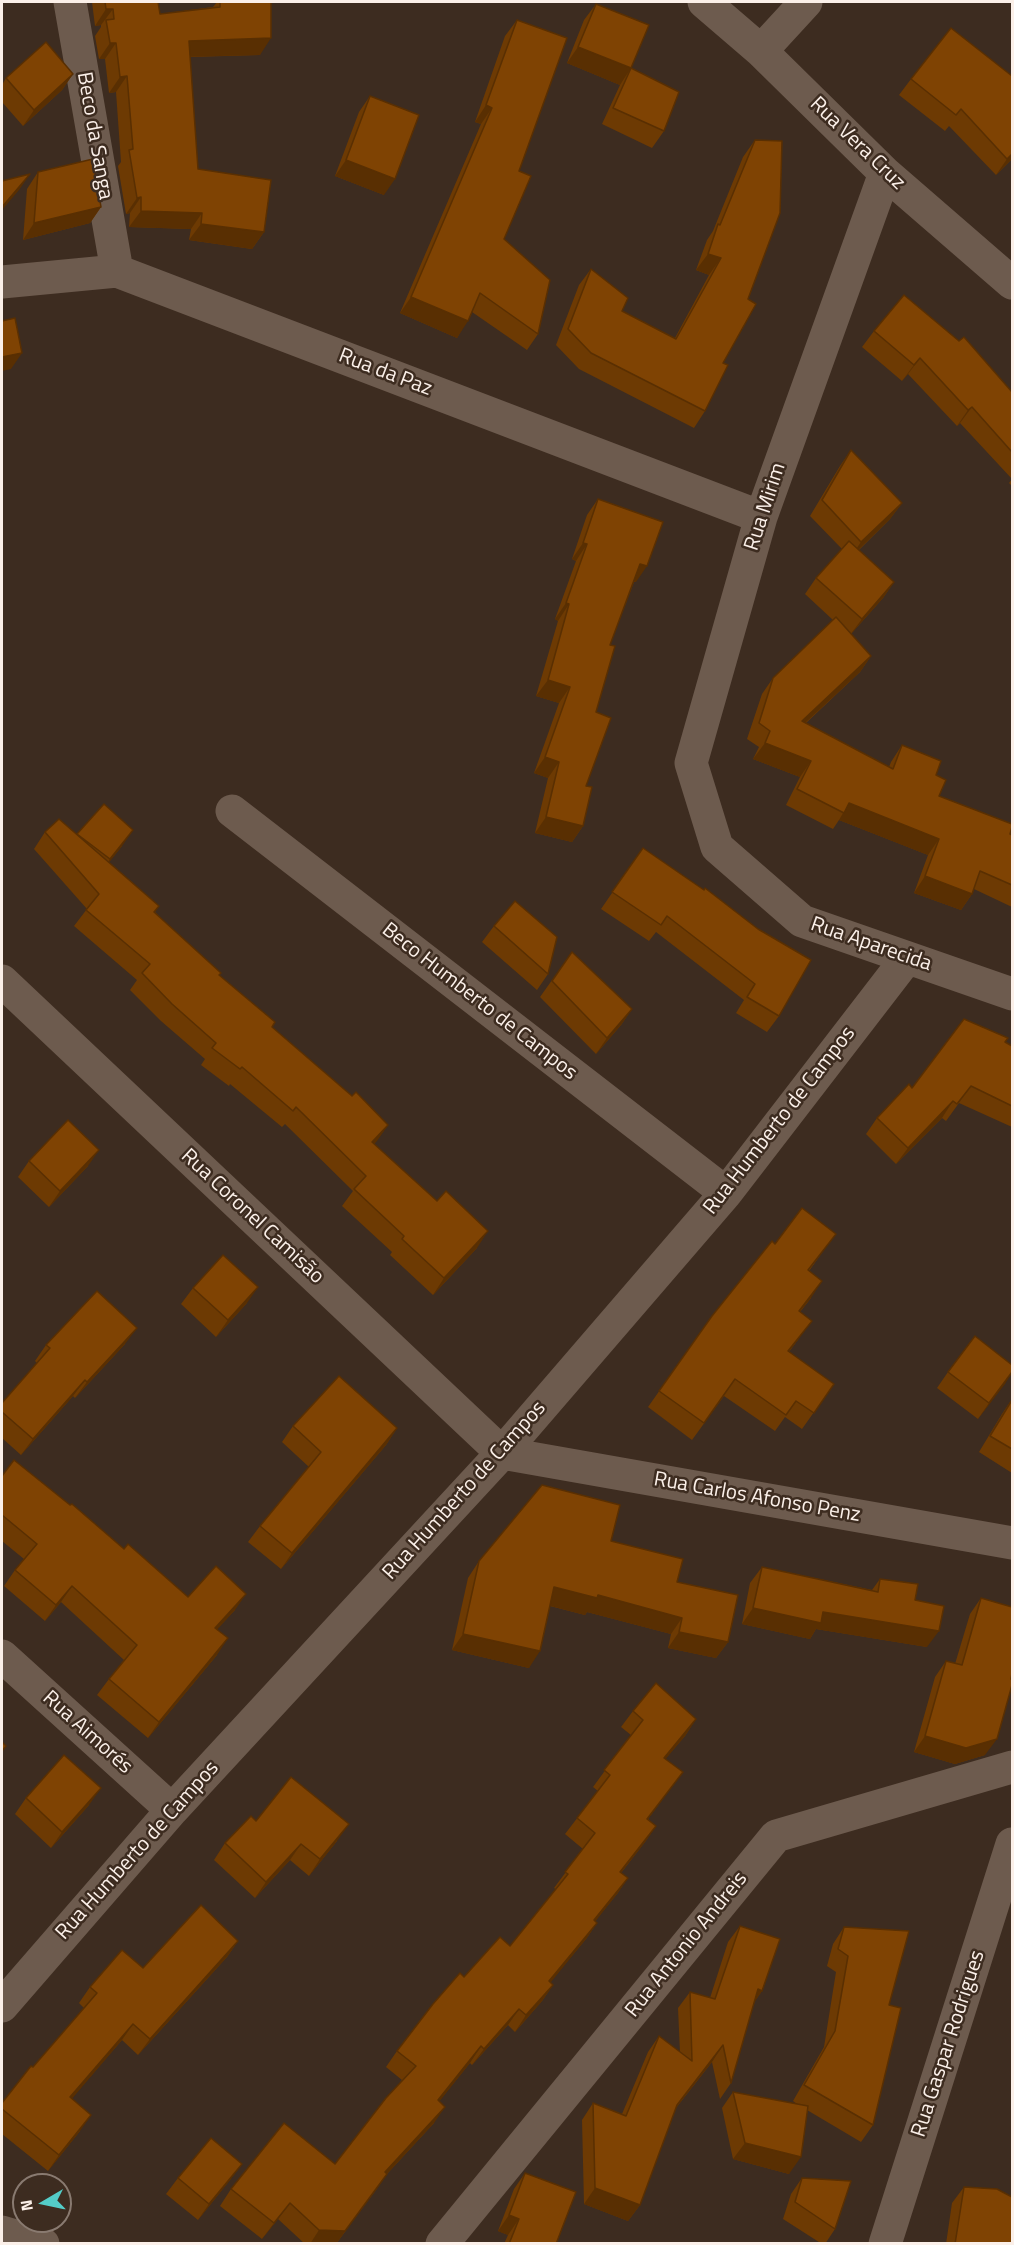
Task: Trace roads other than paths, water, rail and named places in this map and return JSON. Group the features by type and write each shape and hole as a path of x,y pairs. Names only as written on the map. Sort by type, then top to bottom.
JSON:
{"street":[{"name":"Beco da Sanga","path":"70,2 117,271"},
{"name":"Rua Vera Cruz","path":"705,2 761,51 885,173 1012,283"},
{"path":"761,51 806,2"},
{"name":"Rua Mirim","path":"717,847 691,763 761,517 885,173"},
{"name":"Rua da Paz","path":"2,282 117,271 761,517"},
{"name":"Beco Humberto de Campos","path":"232,811 726,1193"},
{"name":"Rua Aparecida","path":"717,847 802,921 1012,994"},
{"name":"Rua Humberto de Campos","path":"2,2006 172,1810 502,1453 726,1193 907,958"},
{"name":"Rua Coronel Camisão","path":"2,981 502,1453"},
{"name":"Rua Carlos Afonso Penz","path":"502,1453 1012,1543"},
{"name":"Rua Aimorés","path":"2,1656 172,1810"},
{"name":"Rua Antonio Andreis","path":"442,2244 776,1836 1012,1767"},
{"name":"Rua Gaspar Rodrigues","path":"885,2244 1012,1844"},
{"path":"2,2232 43,2244"}]}
